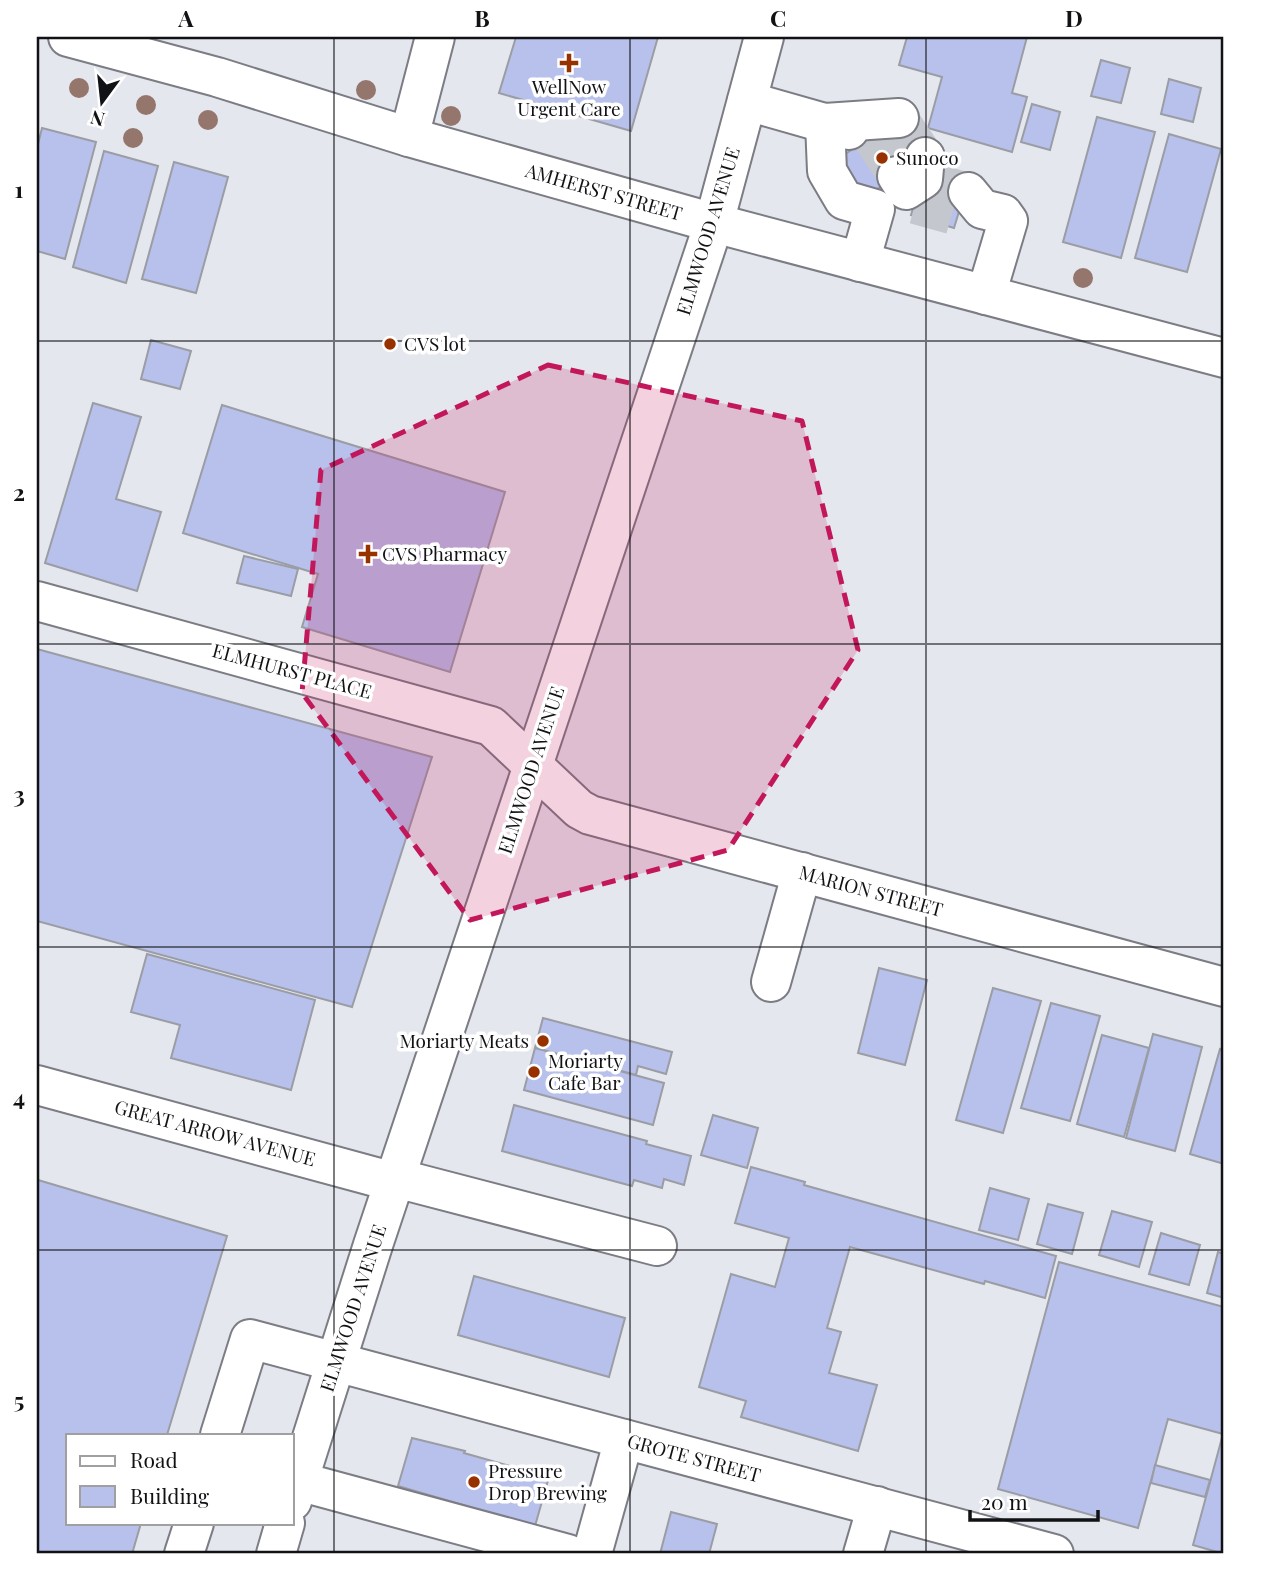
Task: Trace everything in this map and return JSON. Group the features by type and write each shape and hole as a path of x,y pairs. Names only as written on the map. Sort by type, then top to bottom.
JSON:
{"street":[{"name":"AMHERST STREET","path":"68,37 217,77 409,137 714,223 1224,358"},
{"path":"409,137 435,37"},
{"name":"ELMWOOD AVENUE","path":"295,1491 335,1360 714,223 764,37"},
{"path":"747,101 825,123 885,127"},
{"path":"825,123 827,171 845,200 904,188 860,262"},
{"path":"970,206 1003,214 1008,221 986,295"},
{"name":"ELMHURST PLACE","path":"37,601 491,726 533,766"},
{"name":"MARION STREET","path":"533,766 579,809 590,815 1224,987"},
{"path":"771,982 802,872"},
{"name":"GREAT ARROW AVENUE","path":"37,1084 395,1180 657,1246"},
{"name":"GROTE STREET","path":"220,1434 250,1339 1054,1554"},
{"path":"592,1554 624,1439"},
{"path":"295,1491 568,1554"},
{"path":"863,1554 877,1506"},
{"path":"184,1554 194,1524"},
{"path":"276,1554 285,1524"}],"highlighted area":[{"path":"548,365 802,421 858,650 728,850 470,920 302,693 321,470"}],"building":[{"path":"516,37 658,37 631,131 499,93"},
{"path":"907,37 1027,37 1012,93 1027,97 1012,152 928,128 942,77 899,65"},
{"path":"1101,60 1130,68 1121,103 1091,96"},
{"path":"1169,79 1201,88 1193,122 1161,114"},
{"path":"1032,104 1060,112 1050,150 1021,142"},
{"name":"Sunoco","path":"904,117 929,156 860,200 834,161"},
{"path":"1097,117 1155,132 1121,258 1063,242"},
{"path":"42,128 96,142 65,259 37,251 37,148"},
{"path":"1169,134 1221,149 1187,272 1135,258"},
{"path":"104,151 158,166 126,283 73,267"},
{"path":"174,162 228,177 196,293 142,279"},
{"name":"Sunoco","path":"925,169 968,182 954,228 911,215"},
{"path":"151,340 191,351 180,389 141,379"},
{"path":"93,403 141,417 116,499 161,512 137,591 45,563"},
{"name":"CVS Pharmacy","path":"222,405 505,492 450,672 302,627 318,574 183,533"},
{"path":"244,556 298,569 291,596 237,583"},
{"path":"37,649 432,757 352,1007 37,921"},
{"path":"147,954 315,1000 291,1090 171,1058 180,1025 131,1012"},
{"path":"879,968 927,980 905,1065 858,1053"},
{"path":"993,988 1041,1001 1003,1133 956,1120"},
{"path":"1051,1003 1100,1016 1070,1121 1021,1108"},
{"path":"543,1018 672,1052 666,1074 638,1066 636,1075 535,1048"},
{"path":"1153,1034 1202,1047 1175,1151 1126,1138"},
{"path":"1102,1035 1149,1048 1124,1137 1077,1124"},
{"path":"535,1048 664,1083 653,1125 524,1090"},
{"path":"1220,1049 1224,1051 1224,1164 1190,1154"},
{"path":"514,1105 647,1141 646,1144 691,1156 684,1185 664,1179 662,1188 634,1180 632,1186 502,1151"},
{"path":"713,1115 758,1128 747,1168 701,1155"},
{"path":"751,1167 805,1182 804,1185 1056,1256 1045,1298 850,1247 827,1328 841,1332 829,1373 877,1385 858,1451 741,1417 746,1401 699,1387 731,1274 775,1287 789,1238 735,1223"},
{"path":"38,1180 227,1236 167,1434 66,1434 66,1524 141,1524 132,1554 37,1554"},
{"path":"990,1188 1029,1199 1018,1240 979,1230"},
{"path":"1048,1204 1083,1213 1072,1254 1037,1244"},
{"path":"1112,1211 1152,1222 1139,1267 1099,1255"},
{"path":"1161,1233 1200,1245 1189,1285 1149,1274"},
{"path":"1218,1252 1224,1254 1224,1298 1207,1293"},
{"path":"1059,1262 1224,1307 1224,1554 1193,1545 1223,1434 1168,1419 1138,1528 998,1489"},
{"path":"474,1276 625,1318 609,1377 458,1335"},
{"name":"Pressure Drop Brewing","path":"412,1438 549,1477 535,1526 398,1486"},
{"path":"1155,1465 1210,1480 1205,1497 1151,1483"},
{"path":"671,1512 717,1524 709,1554 660,1554"}],"tunnel":[{"path":"899,118 925,157"},
{"path":"871,137 897,176"},
{"path":"923,179 968,192"},
{"path":"915,205 961,218"}],"place":[{"name":"WellNow Urgent Care","path":"569,63"},
{"name":"Sunoco","path":"882,158"},
{"name":"CVS lot","path":"390,344"},
{"name":"CVS Pharmacy","path":"368,554"},
{"name":"Moriarty Meats","path":"543,1041"},
{"name":"Moriarty Cafe Bar","path":"534,1072"},
{"name":"Pressure Drop Brewing","path":"474,1482"}]}
